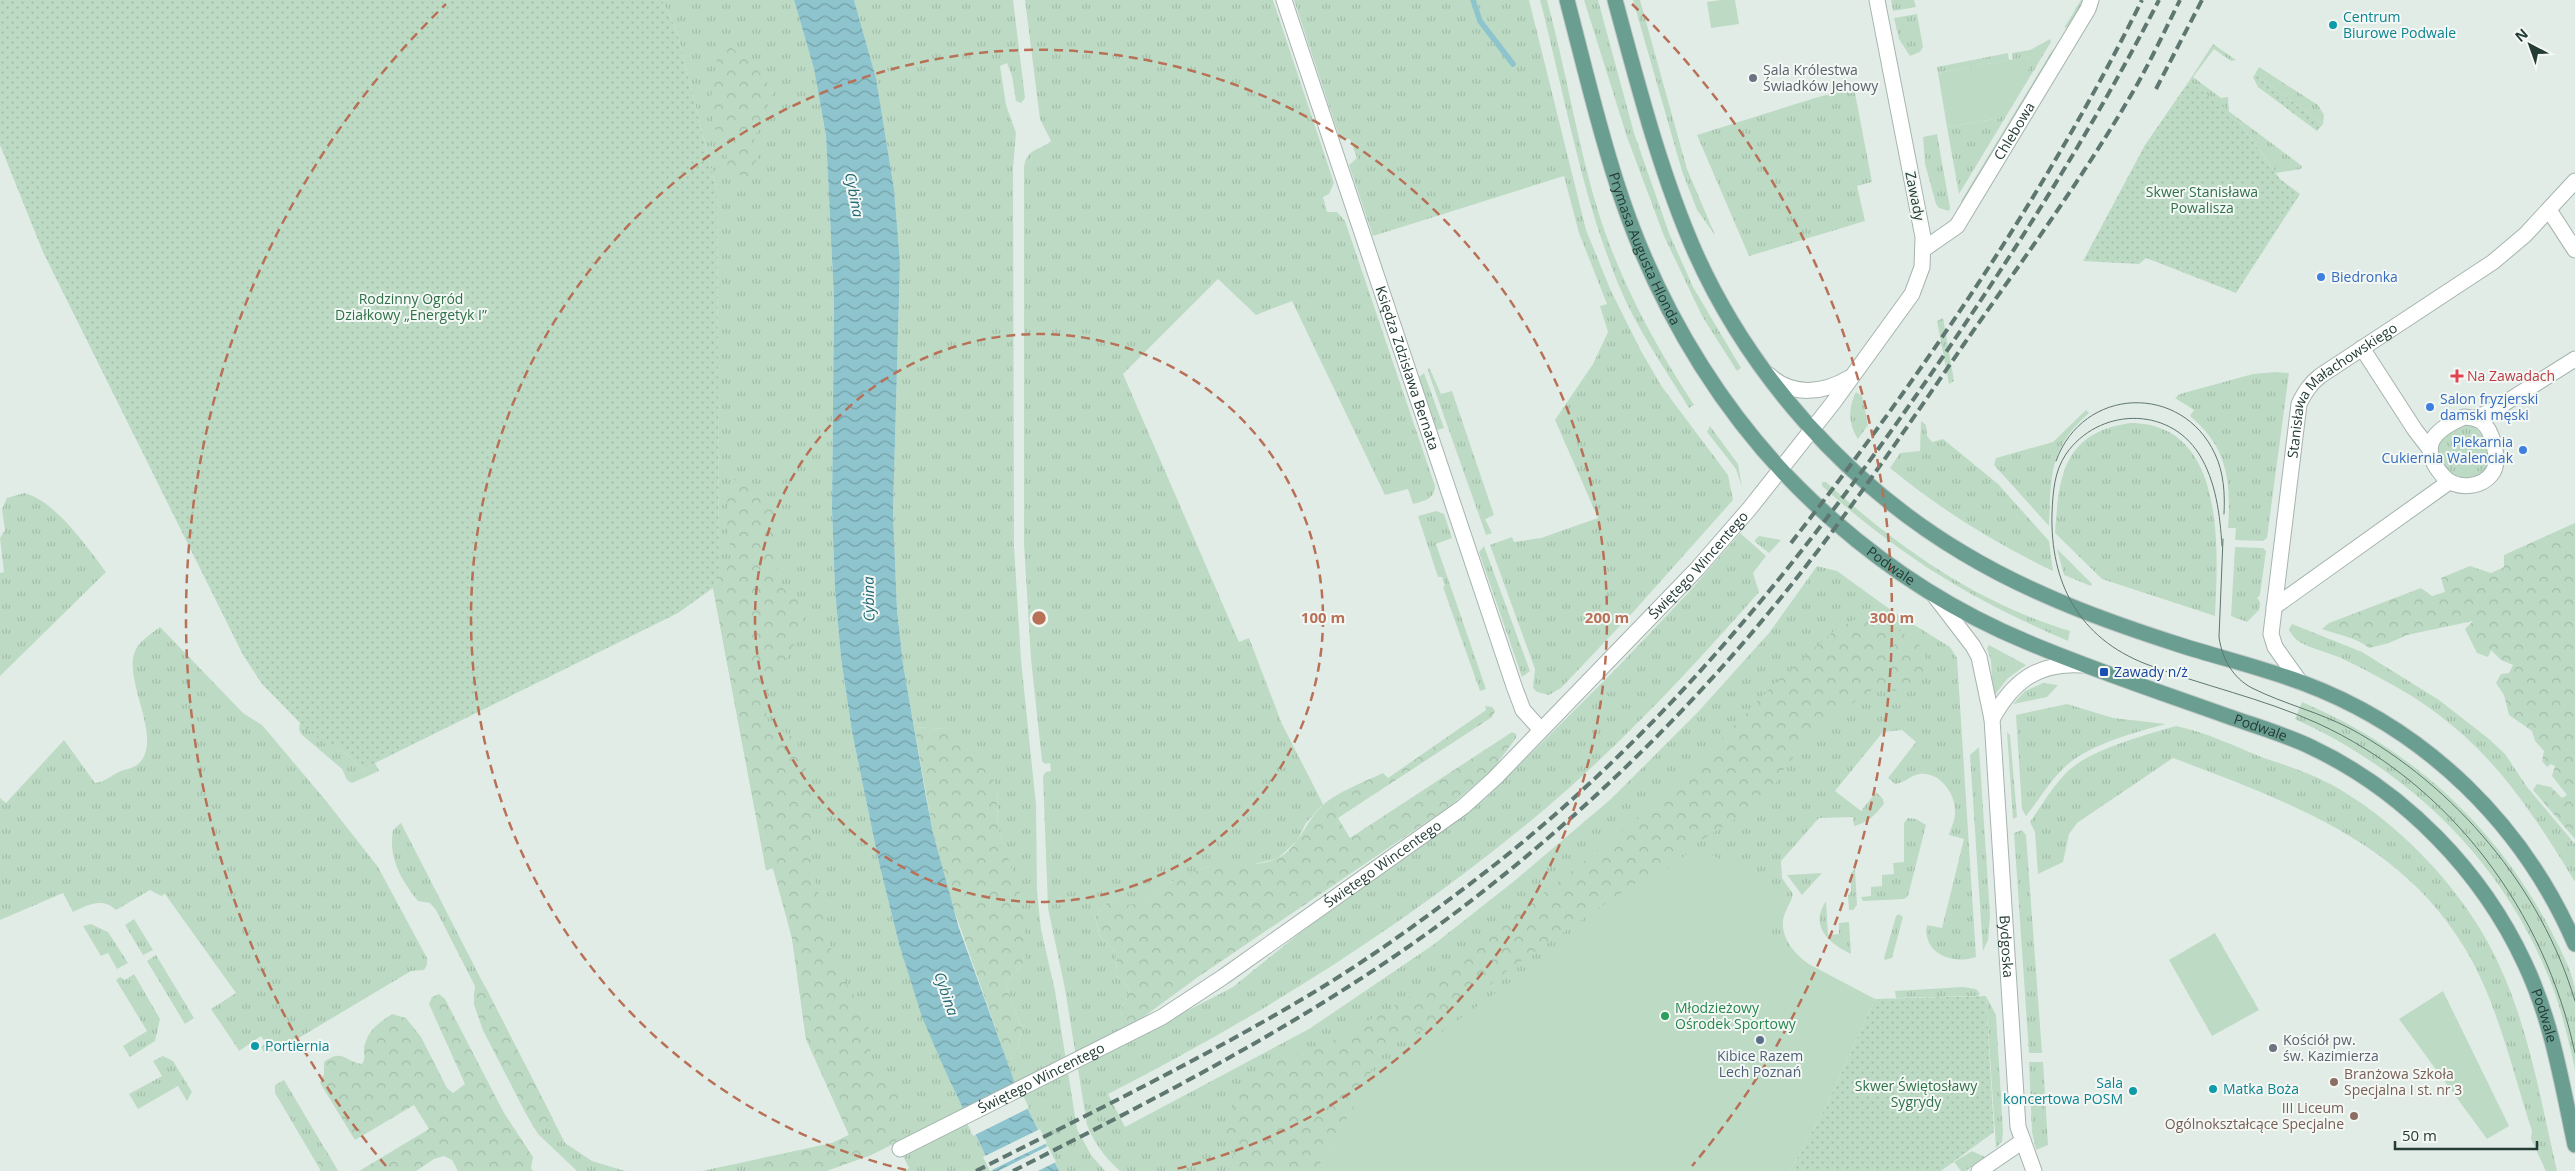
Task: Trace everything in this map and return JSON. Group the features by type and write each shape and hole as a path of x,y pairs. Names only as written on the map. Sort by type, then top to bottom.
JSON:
{"main road":[{"name":"Prymasa Augusta Hlonda","path":"1567,0 1616,182 1656,284 1680,330 1712,382 1747,430 1780,469"},
{"path":"1615,0 1656,144 1681,217 1714,290 1762,369 1812,429 1854,470 1910,517 1964,554 2014,581 2101,618 2300,682 2383,722 2412,741 2465,784 2505,827 2534,865 2575,944"},
{"name":"Podwale","path":"1780,469 1851,536 1933,593 2006,633 2085,665 2310,747 2366,779 2414,816 2447,848 2478,884 2506,928 2526,965 2551,1038 2575,1145"}],"street":[{"name":"Księdza Zdzisława Bernata","path":"1284,0 1517,694 1526,714 1540,730"},
{"name":"Zawady","path":"1780,469 1855,375 1912,294 1922,267 1924,249 1918,204 1877,0"},
{"name":"Chlebowa","path":"1924,249 1957,226 2084,17 2091,0"},
{"name":"Stanisława Małachowskiego","path":"2300,682 2272,641 2274,607 2299,404 2311,383 2493,262 2526,235 2575,181"},
{"path":"2549,210 2575,250"},
{"path":"2362,348 2414,430 2429,448 2436,466 2449,482 2459,486 2469,486 2485,480 2492,473 2496,463 2489,431 2476,418"},
{"path":"2429,448 2431,439 2450,423 2464,417 2476,418 2497,408 2575,359"},
{"name":"Zawady","path":"1762,369 1781,385 1806,391 1826,389 1855,375"},
{"name":"Świętego Wincentego","path":"900,1149 1162,1017 1223,977 1463,807 1495,778 1697,569 1780,469"},
{"path":"2274,607 2449,482"},
{"name":"Bydgoska","path":"1933,593 1973,646 1979,657 1992,718 2018,1127 2034,1171"},
{"path":"1992,718 2012,688 2030,675 2065,664 2085,665"},
{"path":"1979,1171 2023,1141"}],"green space":[{"name":"Rodzinny Ogród Działkowy „Energetyk I”","path":"0,0 662,0 677,32 717,191 719,576 713,588 678,613 363,769 337,746 328,746 303,726 262,684 243,655 43,252 0,145"},
{"path":"662,0 794,0 814,69 826,136 834,299 832,510 835,590 841,658 852,732 879,863 899,944 916,996 947,1075 993,1171 905,1171 909,1168 896,1142 871,1155 826,1171 702,1171 832,1143 849,1135 806,1039 792,938 773,868 766,870 713,588 719,576 717,191 677,32"},
{"path":"854,0 1013,0 1025,98 1021,103 1016,101 1012,76 1007,63 1000,66 1006,105 1016,133 1013,168 1014,546 1021,660 1036,805 1037,892 1041,929 1055,991 1077,1129 1091,1155 1105,1171 1059,1171 1016,1086 1008,1064 1018,1046 1022,1029 1005,983 1026,960 1007,856 998,828 997,788 948,729 914,727 903,664 897,610 893,513 900,262 894,189 876,78"},
{"path":"1025,0 1273,0 1334,183 1329,194 1323,197 1327,212 1337,212 1345,221 1435,486 1431,497 1413,504 1408,489 1385,495 1292,301 1256,315 1218,279 1123,374 1239,642 1249,638 1282,724 1323,804 1306,823 1297,841 1277,859 1250,865 1207,867 1171,882 1141,903 1126,906 1108,902 1095,917 1100,936 1116,953 1117,976 1130,989 1121,1010 1125,1043 1233,987 1323,914 1428,842 1485,799 1611,674 1690,591 1740,533 1766,556 1753,573 1759,592 1648,712 1589,770 1527,824 1478,863 1377,936 1218,1035 1108,1094 1125,1127 1309,1029 1433,945 1513,882 1611,799 1697,713 1769,633 1817,566 1837,571 1895,613 1950,647 1957,658 1976,957 1958,959 1941,955 1929,943 1927,935 1927,925 1942,928 1964,839 1949,835 1955,816 1953,799 1940,780 1927,774 1920,774 1895,784 1888,778 1916,742 1902,730 1883,732 1835,791 1861,811 1876,792 1883,799 1884,804 1871,818 1854,826 1853,817 1819,818 1781,861 1782,878 1793,894 1784,915 1783,923 1785,937 1793,949 1818,970 1875,999 1366,1088 1316,1171 1120,1171 1105,1156 1087,1125 1065,989 1048,908 1043,776 1046,772 1051,771 1050,763 1045,764 1042,761 1031,659 1024,544 1024,167 1031,153 1051,141 1040,119"},
{"path":"1294,0 1529,0 1586,230 1611,291 1641,351 1662,387 1728,475 1733,500 1635,610 1561,688 1549,695 1537,692 1533,688 1535,669 1490,545 1512,537 1514,542 1541,538 1598,518 1555,420 1593,364 1608,332 1600,306 1607,304 1579,233 1564,176 1373,236 1349,165 1357,158 1350,139 1340,139"},
{"path":"1540,0 1547,0 1584,159 1607,237 1639,311 1665,359 1694,405 1689,408 1634,318 1619,286 1606,251 1584,180"},
{"path":"1584,0 1598,0 1634,133 1669,233 1693,287 1741,368 1737,371 1702,316 1664,236 1627,137"},
{"path":"1633,0 1640,0 1687,169 1715,235 1697,210 1682,171"},
{"path":"1735,0 1739,24 1711,28 1707,2"},
{"path":"1891,0 1914,0 1916,7 1893,11"},
{"path":"2081,0 2084,0 2070,26 2064,28"},
{"path":"1917,14 1923,47 1920,52 1910,56 1899,39 1894,18"},
{"path":"2050,39 2051,42 1959,194 1947,127 2000,118 2030,56 2013,60 2012,53 2030,50"},
{"path":"2213,44 2236,60 2231,61 2214,49 2193,77 2221,98 2228,97 2229,112 2189,81"},
{"path":"729,46 755,66 773,91 763,121 754,137 758,158 747,178 728,170 725,142 713,126 711,97 717,57"},
{"path":"2053,49 2052,54 1961,206 1961,201"},
{"path":"2008,53 2009,60 1938,73 1937,67"},
{"path":"2030,56 2035,58 2000,118 1947,127 1938,73"},
{"path":"2259,67 2318,105 2324,115 2323,124 2255,74"},
{"path":"2255,74 2323,124 2317,131 2258,87 2253,77"},
{"name":"Skwer Stanisława Powalisza","path":"2189,81 2235,116 2280,179 2300,194 2236,293 2146,258 2139,264 2083,261 2145,145"},
{"path":"1854,88 1872,182 1857,186 1865,221 1749,256 1697,135 1815,98"},
{"path":"2235,116 2302,166 2301,169 2276,173"},
{"path":"1937,134 1949,211 1939,208 1936,204 1925,164 1923,137"},
{"path":"1943,318 1954,381 1949,384 1937,321"},
{"path":"1429,367 1441,394 1452,391 1494,515 1485,519 1492,533 1486,535 1428,371"},
{"path":"1424,373 1444,428 1437,430 1419,377"},
{"path":"2289,373 2267,538 2263,541 2235,540 2236,528 2228,528 2229,495 2220,453 2203,428 2190,416 2194,410 2175,398 2180,394 2253,374"},
{"path":"1856,392 1862,396 1868,425 1858,439 1852,428 1850,416"},
{"path":"2086,410 2089,413 2066,438 2059,451 2050,492 2049,526 1994,465 1996,458 2053,442"},
{"path":"1921,421 1926,425 1927,436 1932,442 1943,439 1998,484 2049,541 2053,571 2010,549 1968,524 1890,468 1900,453 1920,451"},
{"path":"2130,423 2162,429 2185,444 2200,467 2210,495 2215,526 2217,558 2215,616 2102,579 2055,533 2059,493 2069,460 2078,447 2091,436 2108,428"},
{"path":"2467,424 2474,427 2483,437 2488,452 2487,467 2484,473 2470,480 2452,476 2435,450 2442,437"},
{"path":"1710,426 1738,464 1742,487 1736,469 1707,432"},
{"path":"734,479 747,482 776,509 778,584 801,603 803,629 764,698 768,722 796,739 813,788 810,857 835,966 863,1009 872,1040 868,1067 902,1091 902,1102 893,1113 891,1124 897,1133 897,1142 871,1155 826,1171 767,1171 760,1160 832,1143 849,1135 806,1039 792,938 773,868 766,870 713,588 719,576 732,560 727,509 730,489"},
{"path":"1822,482 1826,482 1910,551 1970,589 2002,605 2070,631 2068,641 2000,609 1938,574 1880,534 1851,511 1822,486"},
{"path":"24,493 36,497 59,514 106,572 0,676 0,573 4,572 0,538 5,530 2,509 7,498"},
{"path":"1436,511 1444,514 1452,538 1436,544 1486,689 1480,691 1443,587 1445,586 1442,577 1438,577 1418,516"},
{"path":"2575,523 2575,839 2533,790 2537,784 2551,787 2562,798 2567,795 2552,776 2555,766 2551,764 2547,767 2542,761 2544,751 2535,741 2532,731 2509,715 2504,695 2496,683 2501,674 2509,673 2513,665 2501,660 2491,650 2488,657 2477,653 2465,629 2473,621 2407,635 2389,643 2369,648 2353,639 2322,629 2329,623 2421,588 2432,596 2445,592 2441,578 2470,566 2491,573 2504,567 2504,555"},
{"path":"1759,536 1781,540 1769,553 1754,541"},
{"path":"1484,546 1530,671 1522,677 1479,552"},
{"path":"2235,547 2263,548 2266,551 2260,595 2257,598 2260,602 2259,610 2247,622 2231,616"},
{"path":"2057,549 2092,584 2091,586 2064,575"},
{"path":"1858,618 1883,620 1919,644 1929,665 1918,681 1896,691 1875,688 1815,729 1784,769 1765,801 1677,855 1508,970 1444,1022 1398,1040 1375,1058 1366,1087 1316,1171 1238,1171 1224,1131 1238,1095 1271,1061 1321,1047 1417,993 1640,817 1705,756 1776,682 1835,630"},
{"path":"2292,624 2362,652 2439,700 2489,739 2505,754 2527,787 2575,844 2575,882 2520,798 2478,749 2454,727 2428,707 2384,680 2341,658 2298,641 2289,629"},
{"path":"160,627 243,713 262,725 327,802 378,867 427,958 427,965 424,970 411,971 277,1051 264,1052 261,1047 266,1043 261,1036 239,1051 211,1009 236,993 165,894 161,896 150,890 116,910 111,906 100,903 73,912 63,893 0,920 0,798 6,803 64,740 95,783 137,765 145,755 147,742 143,712 135,681 134,654 141,642"},
{"path":"1989,645 2026,665 2007,679 1995,695 1993,695 1991,661 1987,648"},
{"path":"2043,683 2058,685 2047,697 2013,704 2025,691"},
{"path":"2302,702 2341,720 2413,766 2475,822 2502,855 2527,890 2549,927 2571,974 2575,990 2575,1069 2561,1011 2549,978 2529,935 2506,895 2478,858 2447,824 2413,793 2376,765 2337,740 2295,719"},
{"path":"2067,704 2113,718 2166,724 2114,740 2077,758 2067,765 2056,777 2026,816 2022,809 2016,715"},
{"path":"1485,706 1492,707 1495,711 1492,717 1338,818 1350,838 1512,732 1516,734 1516,738 1492,770 1450,806 1198,977 1123,1032 1121,1010 1130,989 1117,976 1116,953 1100,936 1095,917 1108,902 1128,905 1142,902 1178,878 1213,866 1259,864 1276,859 1291,849 1311,819 1329,800 1383,773 1388,778 1486,710"},
{"path":"300,723 337,746 363,769 375,763 379,771 352,783 347,780 342,769 301,734 299,729"},
{"path":"2176,726 2210,736 2309,774 2334,786 2386,822 2435,868 2476,922 2505,978 2529,1049 2557,1171 2546,1171 2531,1139 2532,1131 2495,1014 2476,968 2464,947 2438,910 2407,878 2373,851 2336,828 2256,790 2173,758 2077,823 2069,834 2063,862 2038,874 2035,832 2030,822 2053,788 2069,770 2079,762 2105,749"},
{"path":"914,727 948,729 959,734 980,754 997,788 998,828 1019,890 1025,924 1026,960 1005,983 1022,1029 1018,1046 1008,1064 951,901 933,833"},
{"path":"2007,732 2010,735 2017,817 2013,819"},
{"path":"1979,747 1990,915 1988,940 1983,951 1970,755"},
{"path":"1908,818 1916,819 1926,825 1908,896 1904,899 1863,901 1861,897 1871,896 1871,887 1882,886 1882,875 1894,874 1893,863 1904,862 1904,823"},
{"path":"401,823 565,1143 592,1161 625,1171 577,1171 538,1134 483,1030 474,1004 475,986 436,910 430,903 418,901 406,885 397,868 392,850 392,840 393,830"},
{"path":"2022,830 2026,835 2042,1053 2029,1053 2014,833"},
{"name":"Młodzieżowy Ośrodek Sportowy","path":"1697,847 1771,887 1784,904 1767,942 1875,999 1827,1105 1790,1171 1316,1171 1366,1087"},
{"path":"1855,869 1857,905 1853,910 1849,910 1848,896 1851,892 1851,873"},
{"path":"1822,873 1802,895 1787,875"},
{"path":"1826,901 1828,935 1839,934 1839,923 1849,922 1851,954 1835,945 1824,933 1820,919 1821,910"},
{"path":"1899,914 1903,917 1892,958 1885,960 1896,916"},
{"path":"134,919 153,950 143,955 125,925"},
{"path":"91,924 108,932 128,963 117,969 108,953 101,956 83,926"},
{"path":"2215,933 2259,1010 2212,1036 2169,960"},
{"path":"156,955 194,1018 185,1024 147,961"},
{"path":"134,974 160,1019 155,1041 130,1057 123,1046 147,1031 116,980 120,977 125,980"},
{"path":"479,984 485,986 553,1119 544,1130 534,1128 483,1030 474,1004 475,986"},
{"path":"1963,987 1976,989 1980,994 1977,996 1896,998 1895,991"},
{"path":"2443,991 2509,1126 2487,1139 2399,1019"},
{"path":"439,994 445,999 504,1113 533,1157 531,1168 533,1171 458,1171 452,1160 444,1156 434,1159 416,1171 359,1171 429,1129 414,1105 355,1140 320,1083 324,1074 324,1062 330,1058 340,1056 362,1064 364,1047 369,1034 379,1023 392,1014 406,1018 421,1037 447,1088 453,1093 465,1084 429,1004 432,997"},
{"path":"1986,996 1996,1015 2003,1131 2002,1141 1996,1148"},
{"name":"Skwer Świętosławy Sygrydy","path":"1986,996 1994,1132 1941,1171 1790,1171 1827,1105 1875,999"},
{"path":"163,1056 173,1061 192,1092 187,1101 178,1086 138,1109 129,1094 162,1076 153,1061"},
{"path":"2029,1062 2043,1062 2048,1145 2036,1150 2032,1132"},
{"path":"284,1080 338,1171 321,1171 275,1093 275,1085"},
{"path":"319,1150 326,1150 338,1171 321,1171 314,1155"},
{"path":"1972,1151 1985,1157 1966,1171 1961,1171 1954,1162"}],"water":[{"name":"Cybina","path":"794,0 854,0 876,78 894,189 900,262 893,513 897,610 903,664 933,833 959,928 1016,1086 1059,1171 993,1171 947,1075 922,1017 899,944 879,863 852,732 841,658 835,590 832,510 834,299 826,136 814,69"}],"pier":[{"path":"1018,1085 1029,1108 973,1136 961,1110"},
{"path":"1040,1129 1047,1143 990,1171 983,1157"},
{"path":"1048,1146 1056,1162 1038,1171 998,1171"}],"waterway":[{"path":"1473,0 1480,21 1513,64"}],"tram line":[{"path":"2056,461 2069,436 2088,418 2109,407 2133,403 2157,405 2180,415 2200,431 2215,454 2223,484 2224,514"},
{"path":"2222,546 2216,498 2205,464 2186,438 2170,427 2152,420 2133,418 2114,421 2096,428 2080,439 2062,461 2054,490 2052,513 2056,562 2063,585 2073,605 2086,623 2103,639 2123,653 2146,664 2275,706 2317,723 2365,749 2410,780 2450,817 2485,858 2516,903 2541,951 2561,1001 2575,1053"},
{"path":"2223,539 2219,637 2223,653 2234,673 2252,688 2351,729 2389,752 2459,810 2517,880 2540,918 2560,959 2575,1001"}],"railway":[{"path":"1791,543 1840,479 1935,347 2024,212 2105,72 2142,0"},
{"path":"976,1171 1215,1048 1347,972 1423,919 1497,863 1562,808 1624,751 1683,690 1739,627 1844,496 1894,427 2029,227 2083,138 2135,47 2159,0"},
{"path":"1013,1171 1242,1051 1352,984 1406,948 1459,910 1544,841 1586,805 1665,728 1740,647 1775,605 1825,542 1872,477 2097,150 2138,83 2180,0"},
{"path":"2156,89 2202,0"}],"place":[{"name":"Centrum Biurowe Podwale","path":"2333,25"},
{"name":"Sala Królestwa Świadków Jehowy","path":"1753,78"},
{"name":"Biedronka","path":"2321,277"},
{"name":"Na Zawadach","path":"2457,376"},
{"name":"Salon fryzjerski damski męski","path":"2430,407"},
{"name":"Piekarnia Cukiernia Walenciak","path":"2523,450"},
{"name":"Zawady n/ż","path":"2104,672"},
{"name":"Młodzieżowy Ośrodek Sportowy","path":"1665,1016"},
{"name":"Kibice Razem Lech Poznań","path":"1760,1040"},
{"name":"Portiernia","path":"255,1046"},
{"name":"Kościół pw. św. Kazimierza","path":"2273,1048"},
{"name":"Branżowa Szkoła Specjalna I st. nr 3","path":"2334,1082"},
{"name":"Matka Boża","path":"2213,1089"},
{"name":"Sala koncertowa POSM","path":"2133,1091"},
{"name":"III Liceum Ogólnokształcące Specjalne","path":"2354,1116"}]}
